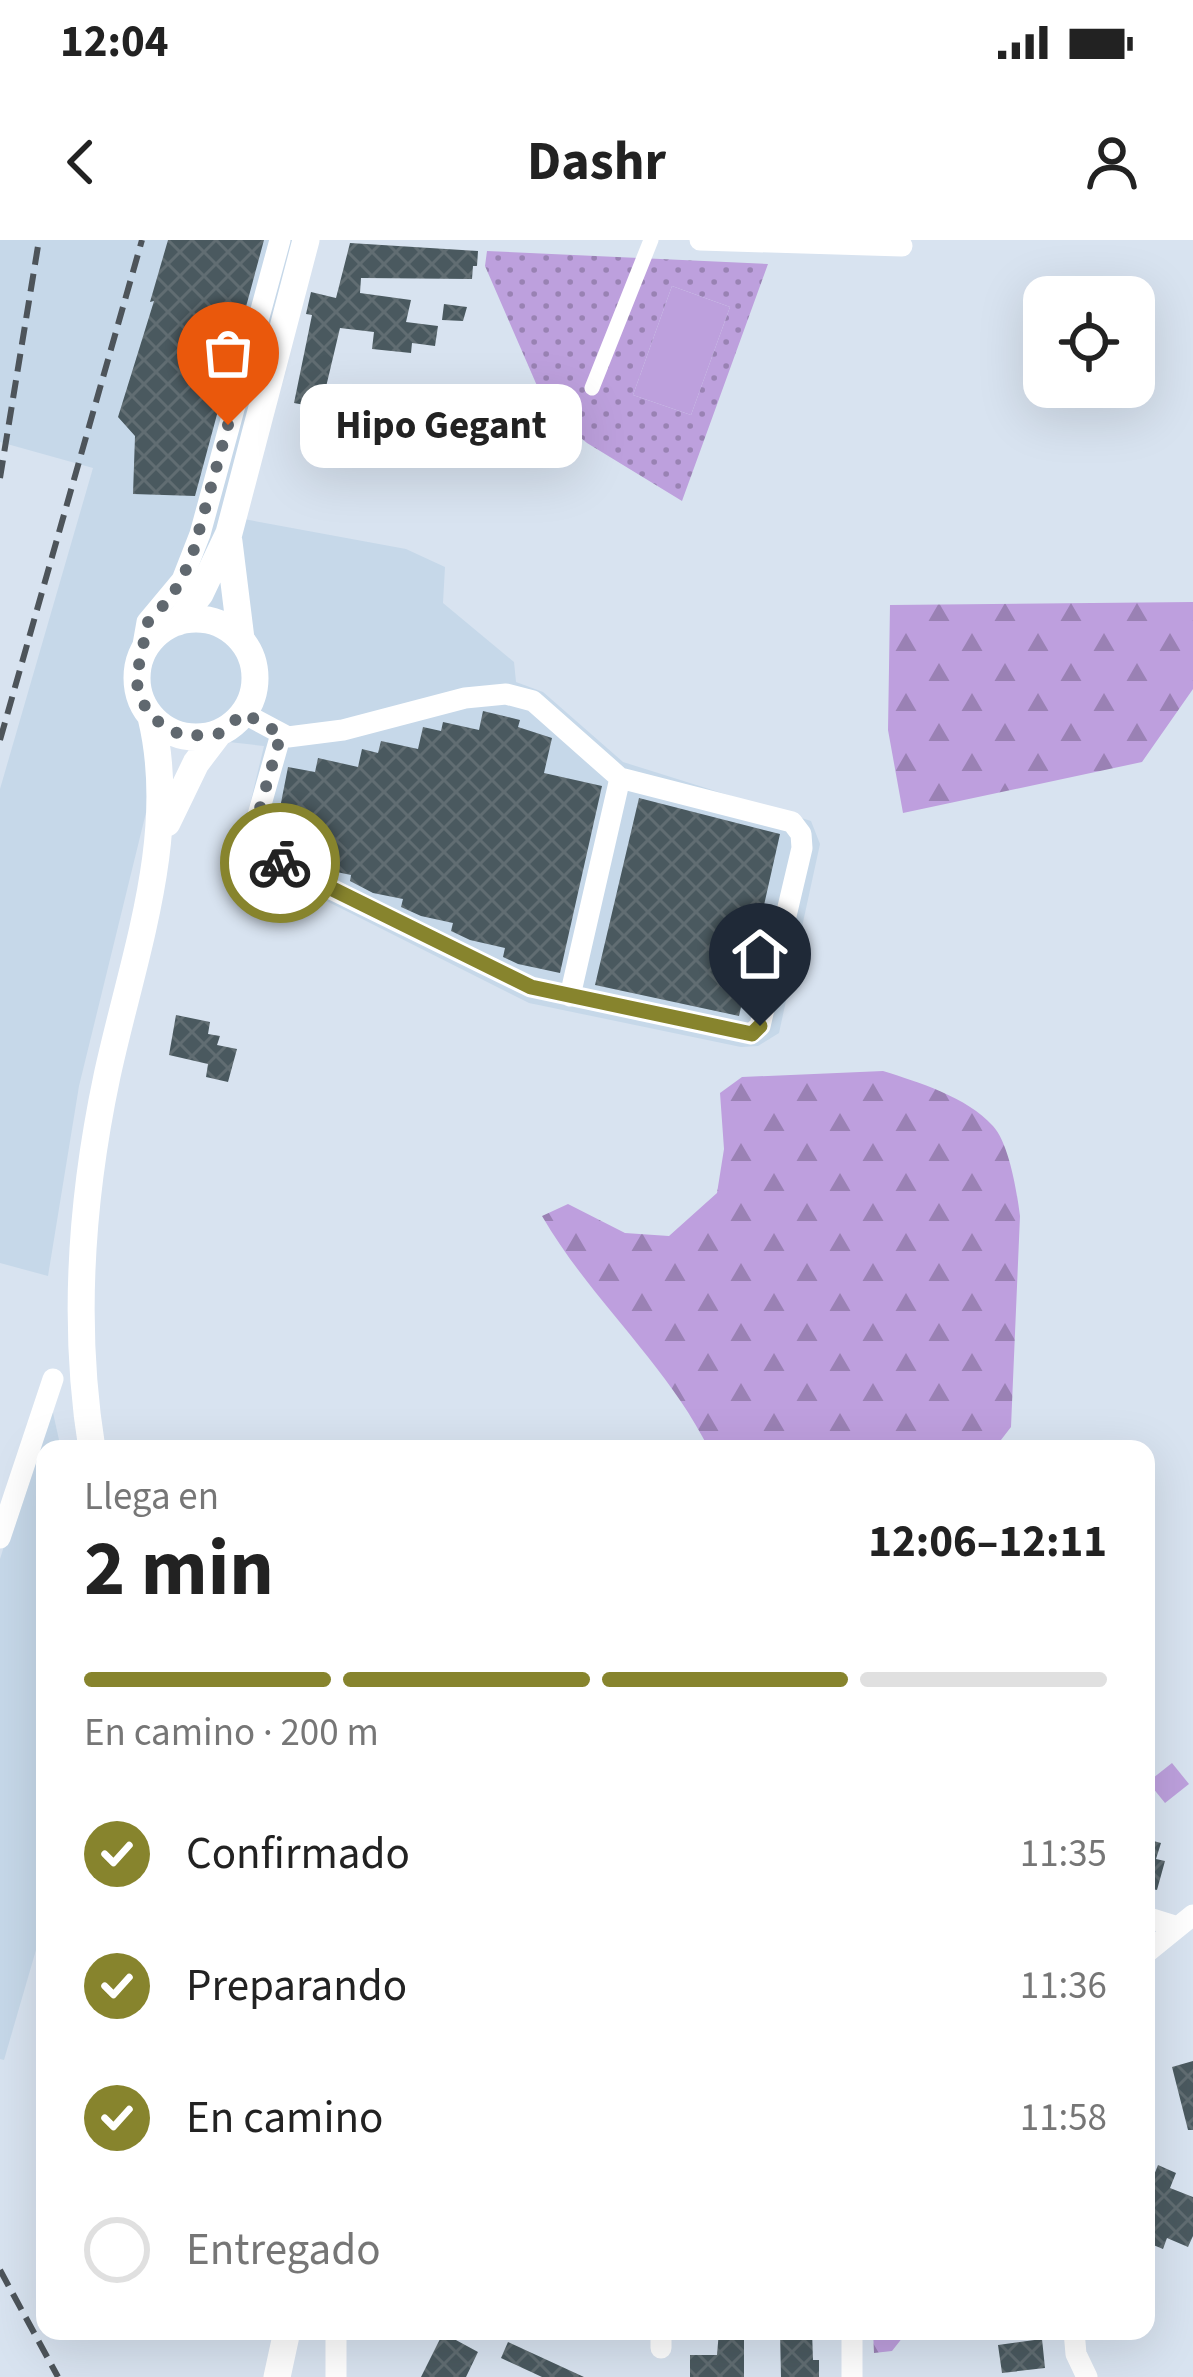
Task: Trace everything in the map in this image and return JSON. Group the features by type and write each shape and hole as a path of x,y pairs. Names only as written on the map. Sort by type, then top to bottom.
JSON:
{"main road":[{"path":"91,1440 83,1366 85,1224 100,1111 158,846 162,790 159,748 137,685 141,656 154,637 178,622 206,584 229,533 306,240"},
{"path":"158,846 179,793 218,734 244,713 255,691 256,670 241,639 229,533"},
{"path":"178,622 212,621 241,639"},
{"path":"151,717 182,736 218,734"},
{"path":"278,2377 285,2340"}],"street":[{"path":"141,656 148,622 172,596 196,547 280,240"},
{"path":"592,388 651,240"},
{"path":"700,240 902,246"},
{"path":"244,713 288,736 343,730 465,698 506,694 532,701 620,778 792,822 801,834 802,848 760,1026 752,1034 531,987 260,854 254,829 281,734"},
{"path":"570,996 620,778"},
{"path":"0,1538 53,1379"},
{"path":"1155,1918 1186,1921"},
{"path":"1155,1946 1186,1921"},
{"path":"336,2340 336,2377"},
{"path":"852,2340 852,2377"},
{"path":"1075,2340 1087,2377"}],"shaded area":[{"path":"0,240 313,240 233,517 406,549 445,567 443,603 514,662 516,682 543,692 623,762 811,821 820,844 779,1033 758,1046 741,1047 529,1003 253,864 243,844 244,829 264,746 165,735 79,1086 48,1276 0,1263 0,789 93,468 0,442"},
{"path":"487,251 768,264 682,501 587,443 548,411 485,266","holes":["672,286 730,307 691,415 633,395"]},
{"path":"672,286 730,307 691,415 633,395"},
{"path":"50,1399 59,1440 37,1440"},
{"path":"36,1444 36,1950 4,2060 0,2059 0,1559"},
{"path":"1172,1763 1189,1784 1165,1803 1155,1791 1155,1776"}],"green space":[{"path":"1193,602 1193,689 1142,762 903,813 888,730 890,605"},
{"path":"883,1071 970,1107 999,1134 1020,1216 1011,1427 1001,1440 704,1440 672,1388 561,1246 542,1216 568,1204 625,1233 669,1236 717,1193 724,1149 720,1093 742,1077"},
{"path":"873,2340 901,2340 892,2351 874,2353"}],"building":[{"path":"168,240 264,240 195,496 133,494 135,436 118,417"},
{"path":"350,243 478,251 477,266 473,266 472,279 361,278 360,293 411,300 406,322 438,326 435,346 412,343 411,353 372,349 374,332 340,328 321,408 294,403 312,315 306,314 311,292 336,298"},
{"path":"444,304 467,307 463,321 442,320"},
{"path":"483,711 520,720 518,727 552,738 544,773 602,786 560,973 518,964 503,957 505,948 470,940 451,931 453,923 421,916 401,907 403,899 373,893 350,881 351,875 327,870 297,855 298,849 273,844 288,767 315,772 318,758 358,767 362,749 378,753 381,741 418,749 423,727 441,731 443,722 479,730"},
{"path":"639,798 780,834 739,1016 595,985"},
{"path":"176,1015 210,1022 208,1034 220,1036 217,1045 237,1049 228,1082 206,1077 208,1064 169,1055"},
{"path":"1155,1841 1161,1843 1156,1859 1165,1861 1157,1890"},
{"path":"1193,2061 1193,2130 1188,2130 1172,2067"},
{"path":"1158,2165 1176,2173 1170,2188 1193,2197 1193,2236 1188,2247 1167,2238 1163,2249 1155,2246"},
{"path":"440,2340 456,2340 478,2352 466,2377 421,2377"},
{"path":"718,2340 744,2340 744,2377 690,2377 690,2355 717,2355"},
{"path":"780,2340 812,2340 819,2377 781,2377"},
{"path":"1042,2340 1045,2368 1002,2373 998,2345"},
{"path":"508,2342 584,2377 542,2377 501,2358"}],"railway":[{"path":"0,478 39,240"},
{"path":"0,740 142,240"},
{"path":"0,2270 36,2336"},
{"path":"38,2340 58,2377"}],"way so far":[{"path":"228,425 191,560 142,636 137,685 151,717 182,736 218,734 244,713 281,734 254,829 260,854 280,863"}],"place":[{"name":"Hipo Gegant","path":"228,425"}],"route":[{"path":"280,863 531,987 752,1034 760,1026"}]}
